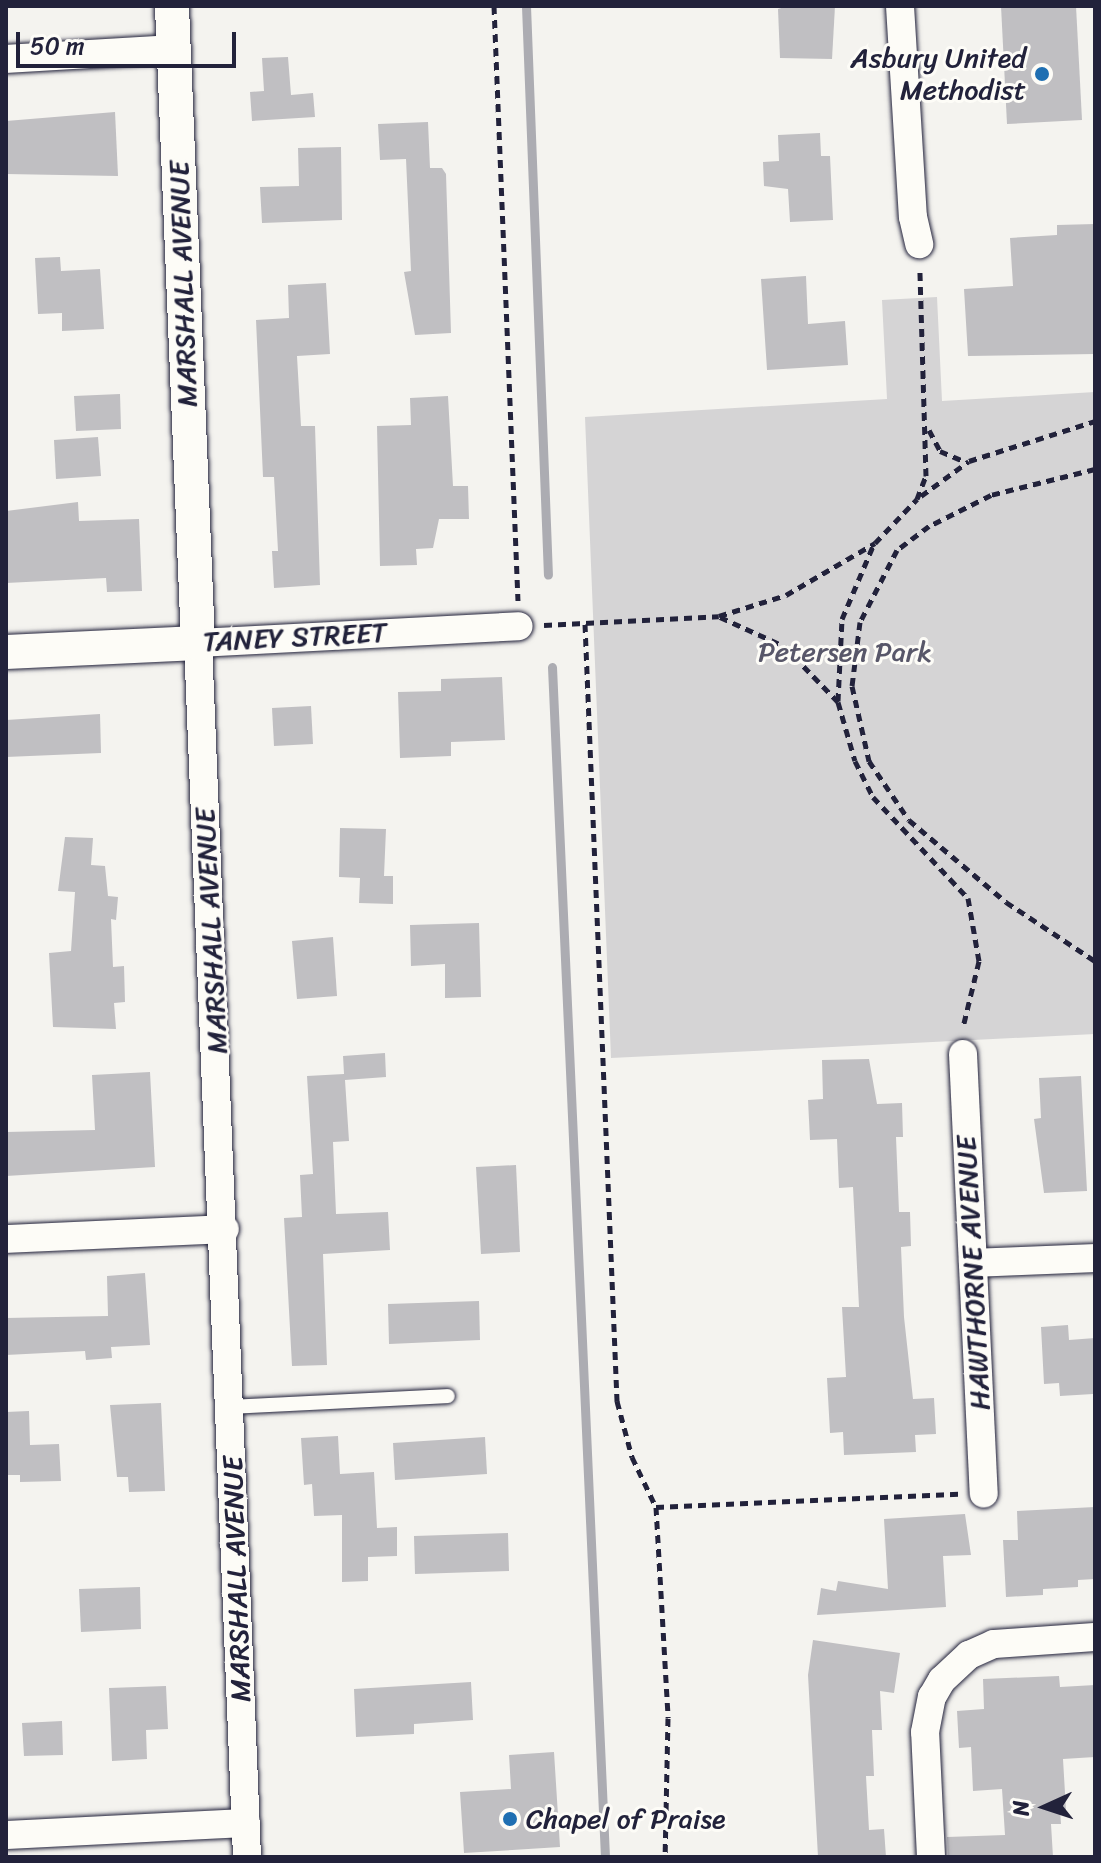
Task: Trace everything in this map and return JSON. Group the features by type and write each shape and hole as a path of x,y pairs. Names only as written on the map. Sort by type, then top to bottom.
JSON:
{"street":[{"name":"MARSHALL AVENUE","path":"172,6 225,1229 247,1857"},
{"path":"900,6 913,217 919,244"},
{"path":"6,59 173,49"},
{"name":"TANEY STREET","path":"6,652 519,626"},
{"name":"HAWTHORNE AVENUE","path":"963,1054 984,1493"},
{"path":"6,1239 225,1229"},
{"path":"973,1263 1095,1258"},
{"path":"931,1857 925,1732 942,1680 969,1655 994,1644 1095,1637"},
{"path":"6,1835 246,1823"}],"lane":[{"path":"231,1407 448,1396"}],"path":[{"path":"494,6 519,626 719,616 795,592 875,543 917,499 969,461 1095,421"},
{"path":"917,499 928,463 919,244"},
{"path":"926,422 940,451 969,461"},
{"path":"1095,469 991,495 929,526 897,550 860,622 852,686 869,761 899,810 1006,902 1095,961"},
{"path":"875,543 842,619 838,702 855,761 884,814 968,898 979,961 963,1029 963,1054"},
{"path":"719,616 784,646 838,702"},
{"path":"585,624 617,1401 632,1457 656,1507 668,1718 665,1857"},
{"path":"656,1507 984,1493"}],"green space":[{"name":"Petersen Park","path":"937,297 942,401 1095,392 1095,1034 611,1058 585,417 887,399 882,300"}],"building":[{"path":"788,6 835,6 832,59 780,58 778,9"},
{"name":"Asbury United Methodist","path":"1001,6 1076,6 1082,120 1007,124"},
{"path":"288,57 291,95 313,93 315,117 252,121 250,92 264,91 262,58"},
{"path":"115,112 118,176 6,174 6,121"},
{"path":"428,122 430,168 442,168 446,174 451,333 415,335 404,272 411,271 406,159 380,160 378,124"},
{"path":"820,133 821,156 830,156 833,220 790,222 788,189 764,186 763,162 779,161 778,135"},
{"path":"341,147 342,220 262,223 260,187 299,186 298,148"},
{"path":"1095,224 1095,354 968,356 964,289 1013,286 1010,238 1057,235 1057,225"},
{"path":"60,257 61,271 100,269 104,329 62,331 62,313 38,314 35,258"},
{"path":"806,276 808,324 845,321 848,365 767,370 761,279"},
{"path":"326,283 330,354 297,356 301,426 315,426 320,585 274,588 272,551 278,551 274,477 263,477 256,320 289,318 288,285"},
{"path":"120,394 121,429 76,431 74,396"},
{"path":"448,396 453,486 468,486 469,519 439,519 433,548 416,549 417,565 380,566 377,426 411,425 410,398"},
{"path":"98,437 101,476 56,479 54,440"},
{"path":"78,502 79,521 139,519 142,591 107,592 106,578 6,583 6,511"},
{"path":"502,677 505,740 451,742 451,756 400,758 398,692 441,691 441,679"},
{"path":"311,706 313,744 274,746 272,708"},
{"path":"100,714 101,753 6,757 6,720"},
{"path":"340,828 386,829 384,876 393,876 393,904 359,903 360,878 339,877"},
{"path":"65,837 93,838 91,865 105,866 108,896 118,897 116,920 111,919 113,967 124,966 125,1002 114,1003 116,1029 53,1027 49,953 71,951 75,892 58,891"},
{"path":"479,923 481,997 445,998 445,964 411,966 410,925"},
{"path":"333,937 337,996 297,999 292,941"},
{"path":"385,1053 386,1077 345,1080 349,1141 333,1142 336,1214 388,1212 390,1250 323,1254 327,1365 292,1366 284,1218 302,1217 300,1175 313,1174 307,1076 344,1074 343,1056"},
{"path":"869,1059 877,1104 902,1103 903,1137 896,1137 899,1212 910,1212 911,1246 901,1247 904,1317 913,1399 934,1398 936,1434 915,1435 916,1452 844,1455 843,1432 830,1433 827,1378 846,1377 842,1307 859,1307 853,1187 839,1188 837,1139 810,1140 808,1100 823,1099 822,1060"},
{"path":"150,1072 155,1167 6,1176 6,1132 95,1130 92,1075"},
{"path":"1081,1076 1087,1191 1044,1193 1034,1119 1041,1118 1039,1078"},
{"path":"516,1165 520,1252 481,1254 476,1167"},
{"path":"145,1273 150,1345 111,1347 112,1358 86,1360 85,1351 6,1355 6,1318 108,1316 107,1276"},
{"path":"479,1301 480,1340 389,1344 388,1304"},
{"path":"1068,1325 1069,1340 1095,1338 1093,1394 1060,1396 1059,1383 1044,1384 1041,1327"},
{"path":"161,1403 165,1491 129,1492 128,1477 117,1477 110,1405"},
{"path":"29,1411 30,1445 59,1444 61,1481 20,1482 20,1475 6,1475 6,1412"},
{"path":"338,1436 340,1474 374,1472 377,1528 397,1527 397,1556 368,1557 368,1581 342,1582 342,1515 314,1516 312,1484 304,1485 301,1438"},
{"path":"485,1437 487,1474 395,1480 393,1443"},
{"path":"1095,1507 1095,1579 1078,1580 1078,1587 1043,1589 1043,1595 1006,1597 1003,1540 1018,1540 1017,1511"},
{"path":"965,1514 971,1555 943,1556 946,1607 817,1615 821,1588 836,1591 838,1581 888,1589 884,1519"},
{"path":"508,1533 509,1571 415,1574 414,1536"},
{"path":"140,1587 141,1629 81,1632 79,1589"},
{"path":"813,1640 900,1653 894,1693 880,1691 882,1730 872,1730 874,1776 866,1776 869,1830 884,1829 886,1857 818,1857 808,1675"},
{"path":"1059,1676 1060,1687 1095,1685 1095,1757 1063,1759 1066,1810 1060,1810 1061,1824 1051,1824 1053,1857 948,1857 947,1837 1005,1835 1002,1789 973,1791 971,1747 959,1748 957,1711 984,1709 983,1679"},
{"path":"471,1682 473,1720 414,1724 414,1734 356,1737 354,1689"},
{"path":"166,1686 168,1729 146,1730 147,1759 112,1761 109,1688"},
{"path":"62,1721 63,1755 24,1756 22,1723"},
{"name":"Chapel of Praise","path":"554,1752 560,1847 464,1853 460,1792 511,1789 509,1755"}],"waterway":[{"path":"526,6 548,575"},
{"path":"552,667 605,1857"}],"place":[{"name":"Asbury United Methodist","path":"1042,74"},
{"name":"Chapel of Praise","path":"510,1819"}]}
